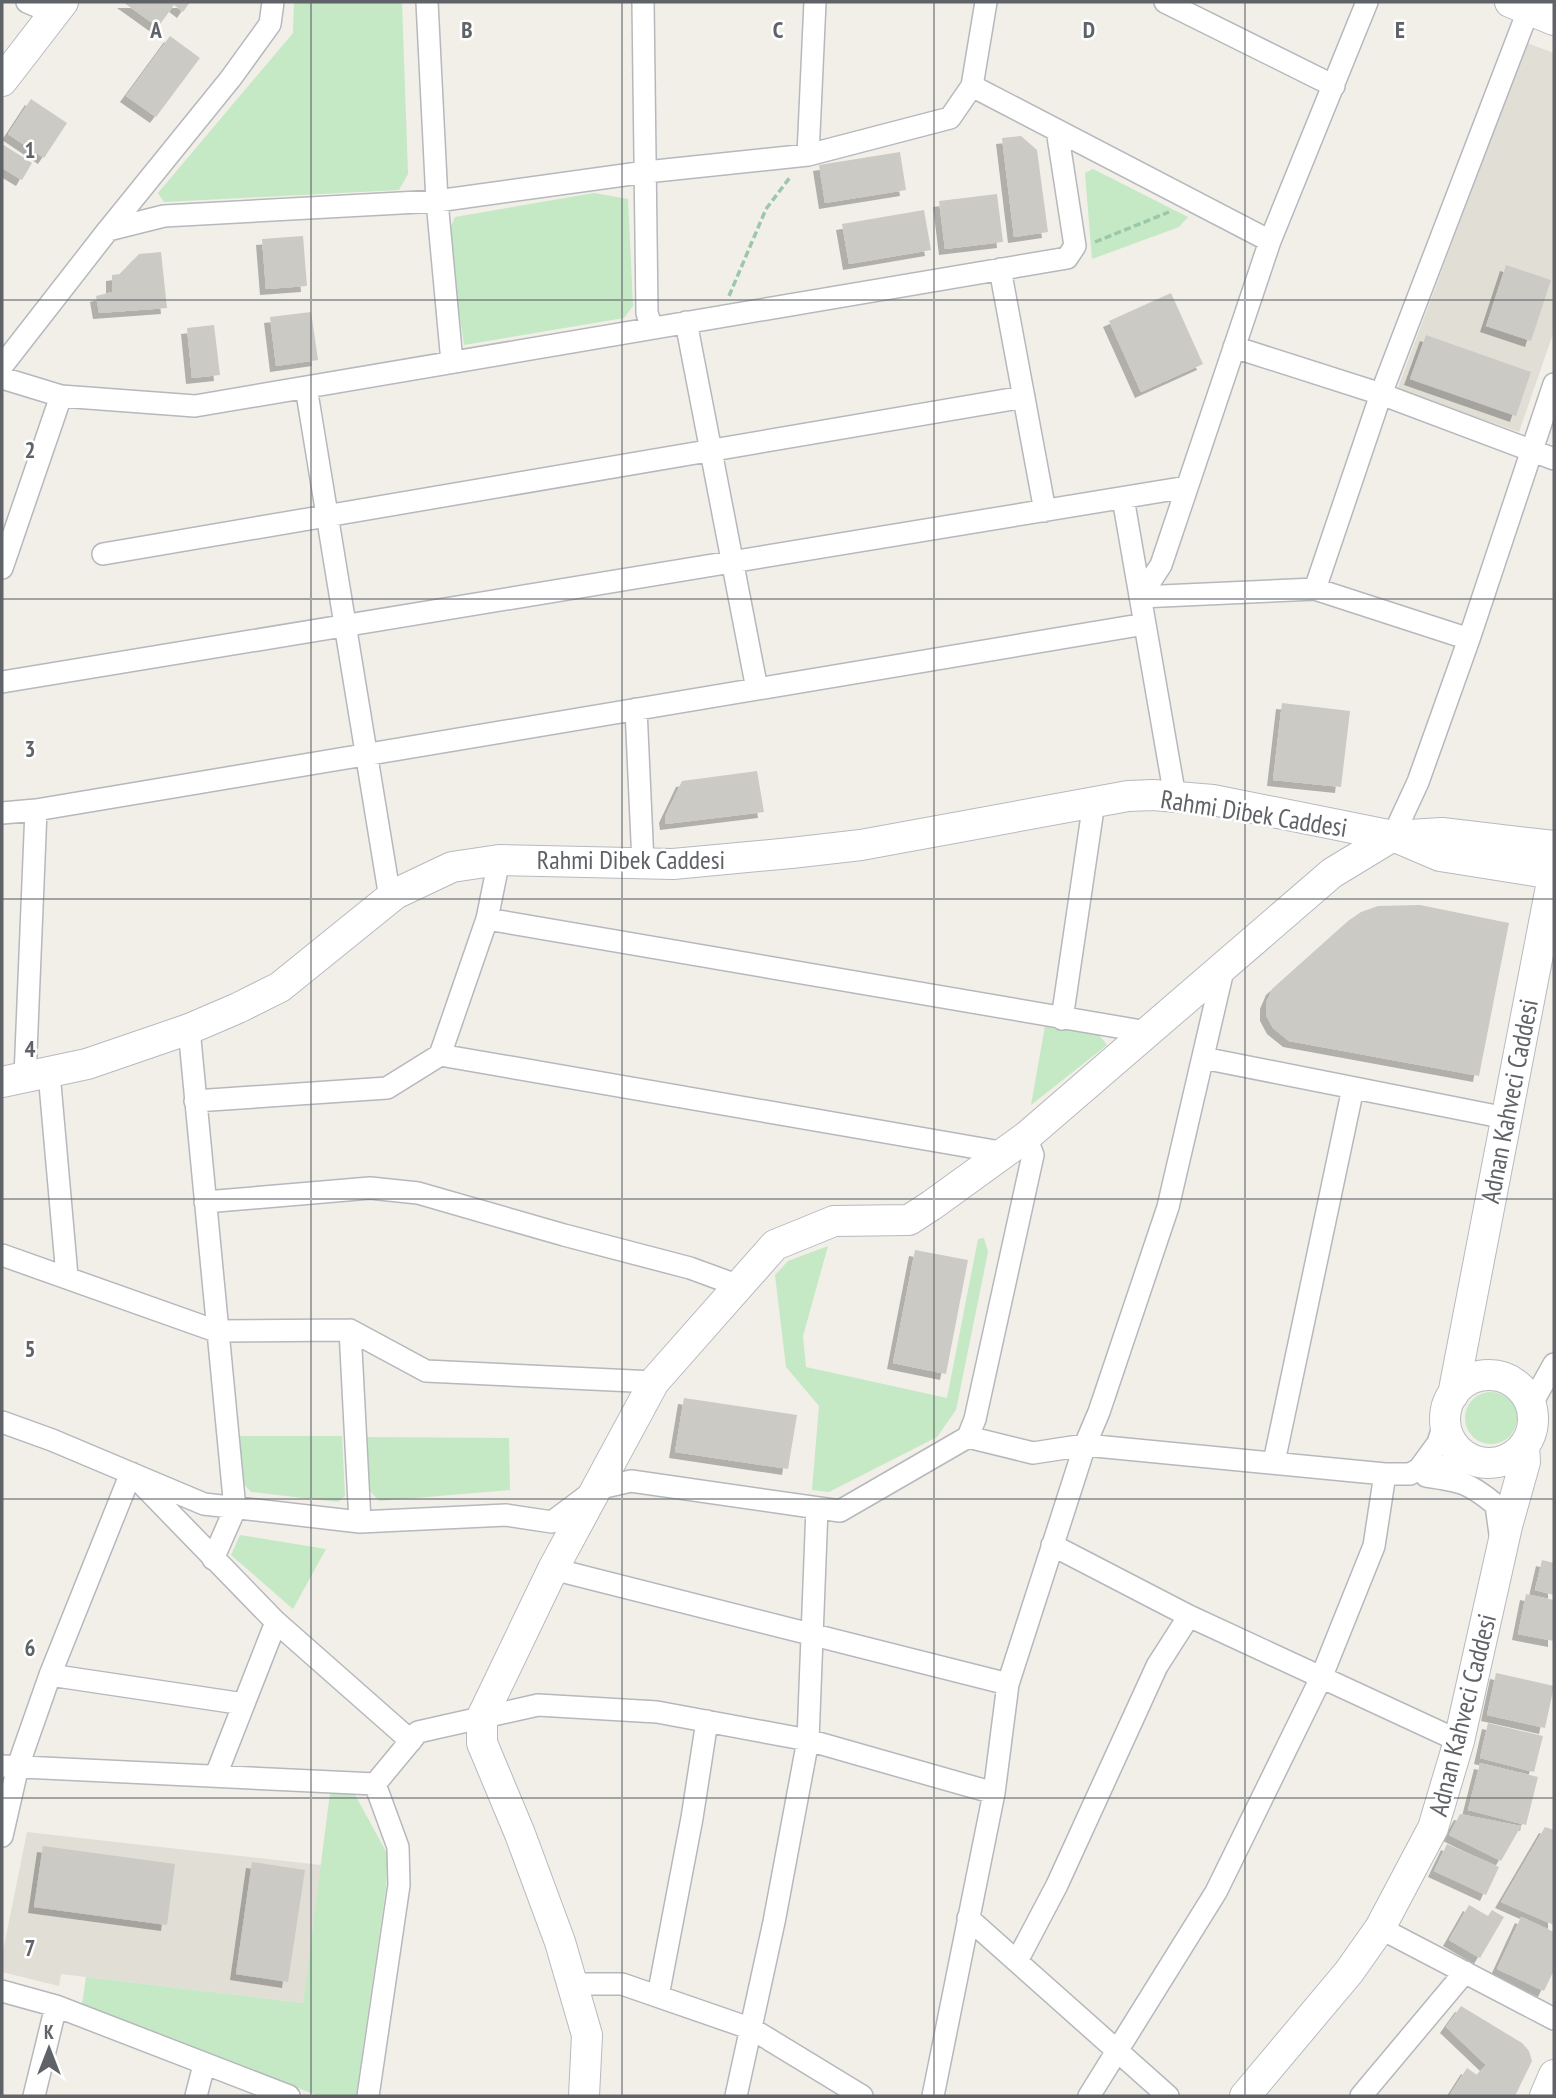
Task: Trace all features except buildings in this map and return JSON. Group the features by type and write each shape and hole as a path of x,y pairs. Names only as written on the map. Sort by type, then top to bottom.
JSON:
{"street":[{"path":"2,366 231,78 270,24 273,2"},
{"path":"427,2 437,201 452,362"},
{"path":"643,2 647,313 652,328"},
{"path":"808,155 815,2"},
{"path":"108,230 164,216 437,201 646,172 808,155 950,118 972,86 986,2"},
{"path":"1165,2 1334,86"},
{"path":"1140,597 1161,565 1269,241 1367,2"},
{"path":"2,81 48,5"},
{"path":"1315,589 1381,394 1536,8"},
{"path":"972,86 1269,241"},
{"path":"2,378 61,396 195,405 1067,258 1075,246 1057,130"},
{"path":"1000,269 1045,511"},
{"path":"686,322 757,689"},
{"path":"1234,347 1381,394 1554,458"},
{"path":"584,2096 587,2035 560,1942 520,1834 482,1743 481,1717 554,1569 654,1382 775,1245 835,1221 909,1220 1016,1145 1332,873 1393,836 1418,782 1469,639 1554,384"},
{"path":"306,387 390,898"},
{"path":"2,568 61,396"},
{"path":"103,554 1024,397"},
{"path":"2,682 1187,487"},
{"path":"1124,498 1175,797"},
{"path":"1140,597 1315,589 1469,639"},
{"path":"2,813 36,810 1145,624"},
{"path":"636,709 643,863"},
{"name":"Rahmi Dibek Caddesi","path":"25,1078 87,1064 189,1029 238,1008 280,987 390,898 416,882 452,867 499,860 643,863 710,861 861,845 1128,796 1213,800 1393,836 1440,856 1554,866"},
{"path":"1062,1019 1094,802"},
{"path":"36,810 25,1078 66,1276"},
{"path":"195,1101 387,1088 440,1055 487,919 499,860"},
{"name":"Adnan Kahveci Caddesi","path":"1449,1408 1554,866"},
{"path":"487,919 1147,1032"},
{"path":"933,2096 994,1793 1008,1684 1085,1445 1168,1207 1224,966"},
{"path":"189,1029 235,1509 213,1559"},
{"path":"2,1422 204,1504 360,1522 506,1515 552,1522 596,1489 631,1480 840,1511 968,1437 975,1419 1033,1155 1016,1145 440,1055"},
{"path":"1203,1058 1506,1118"},
{"path":"1274,1462 1353,1088"},
{"path":"205,1202 370,1188 418,1193 690,1268 739,1286"},
{"path":"2,1255 216,1331 350,1330 426,1371 654,1382"},
{"path":"350,1330 360,1522"},
{"path":"1464,1332 1488,1375"},
{"path":"968,1437 1034,1453 1085,1445 1385,1474 1414,1472 1515,1455 1535,1428 1554,1364"},
{"path":"1414,1472 1438,1443 1449,1408 1462,1385 1475,1378 1488,1375 1502,1377 1514,1383 1525,1393 1535,1428"},
{"path":"1449,1408 1448,1435 1455,1447 1466,1457 1486,1462"},
{"name":"Adnan Kahveci Caddesi","path":"1245,2096 1349,1972 1380,1928 1433,1828 1459,1741 1504,1540 1535,1428"},
{"name":"Adnan Kahveci Caddesi","path":"1486,1462 1502,1494 1504,1540"},
{"path":"1414,1472 1474,1486 1496,1505 1504,1540"},
{"path":"131,1474 276,1622 411,1741"},
{"path":"2,1836 10,1766 50,1675 131,1474"},
{"path":"1089,2096 1216,1892 1321,1678 1374,1546 1385,1474"},
{"path":"736,2096 752,2029 808,1740 817,1508"},
{"path":"1052,1545 1189,1616 1459,1741"},
{"path":"554,1569 1008,1684"},
{"path":"1017,1961 1057,1885 1157,1666 1189,1616"},
{"path":"216,1775 276,1622"},
{"path":"50,1675 244,1704"},
{"path":"375,1784 418,1732 538,1705 657,1712 808,1740 994,1793"},
{"path":"658,1996 708,1721"},
{"path":"10,1766 375,1784"},
{"path":"368,2096 399,1885 398,1847 375,1784"},
{"path":"968,1918 1167,2096"},
{"path":"1380,1928 1554,2019"},
{"path":"1361,2096 1465,1972"},
{"path":"572,1984 622,1984 752,2029 862,2096"},
{"path":"2,1992 56,2006 289,2096"},
{"path":"34,2096 56,2006"},
{"path":"196,2096 204,2065"},
{"path":"1545,2096 1554,2075"}],"path":[{"path":"721,316 766,209 808,155"},
{"path":"1075,246 1103,241 1180,206 1185,197"}],"shaded area":[{"path":"1527,43 1554,53 1554,331 1519,432 1397,390"},
{"path":"27,1832 321,1865 303,2003 61,1974 59,1986 2,1972 2,1956"}],"green space":[{"path":"294,2 402,2 408,174 399,190 164,202 158,193 293,33"},
{"path":"1093,169 1188,217 1179,227 1092,259 1085,173"},
{"path":"594,193 628,199 633,306 624,318 464,345 447,235 455,217"},
{"path":"1045,1026 1099,1035 1107,1045 1031,1105"},
{"path":"984,1238 988,1252 956,1410 937,1437 829,1492 812,1490 819,1406 786,1367 775,1275 788,1261 828,1246 803,1336 806,1367 947,1398 978,1239"},
{"path":"1491,1392 1501,1394 1509,1400 1515,1408 1515,1428 1509,1436 1501,1442 1491,1444 1481,1442 1473,1436 1467,1428 1465,1418 1467,1408 1473,1400 1481,1394"},
{"path":"239,1436 342,1436 345,1496 338,1502 251,1492 242,1482"},
{"path":"367,1437 509,1438 510,1490 379,1501 370,1491"},
{"path":"240,1535 326,1549 293,1609 231,1555"},
{"path":"330,1793 354,1793 388,1855 386,1888 356,2096 319,2096 82,2005 86,1977 303,2003"}]}
